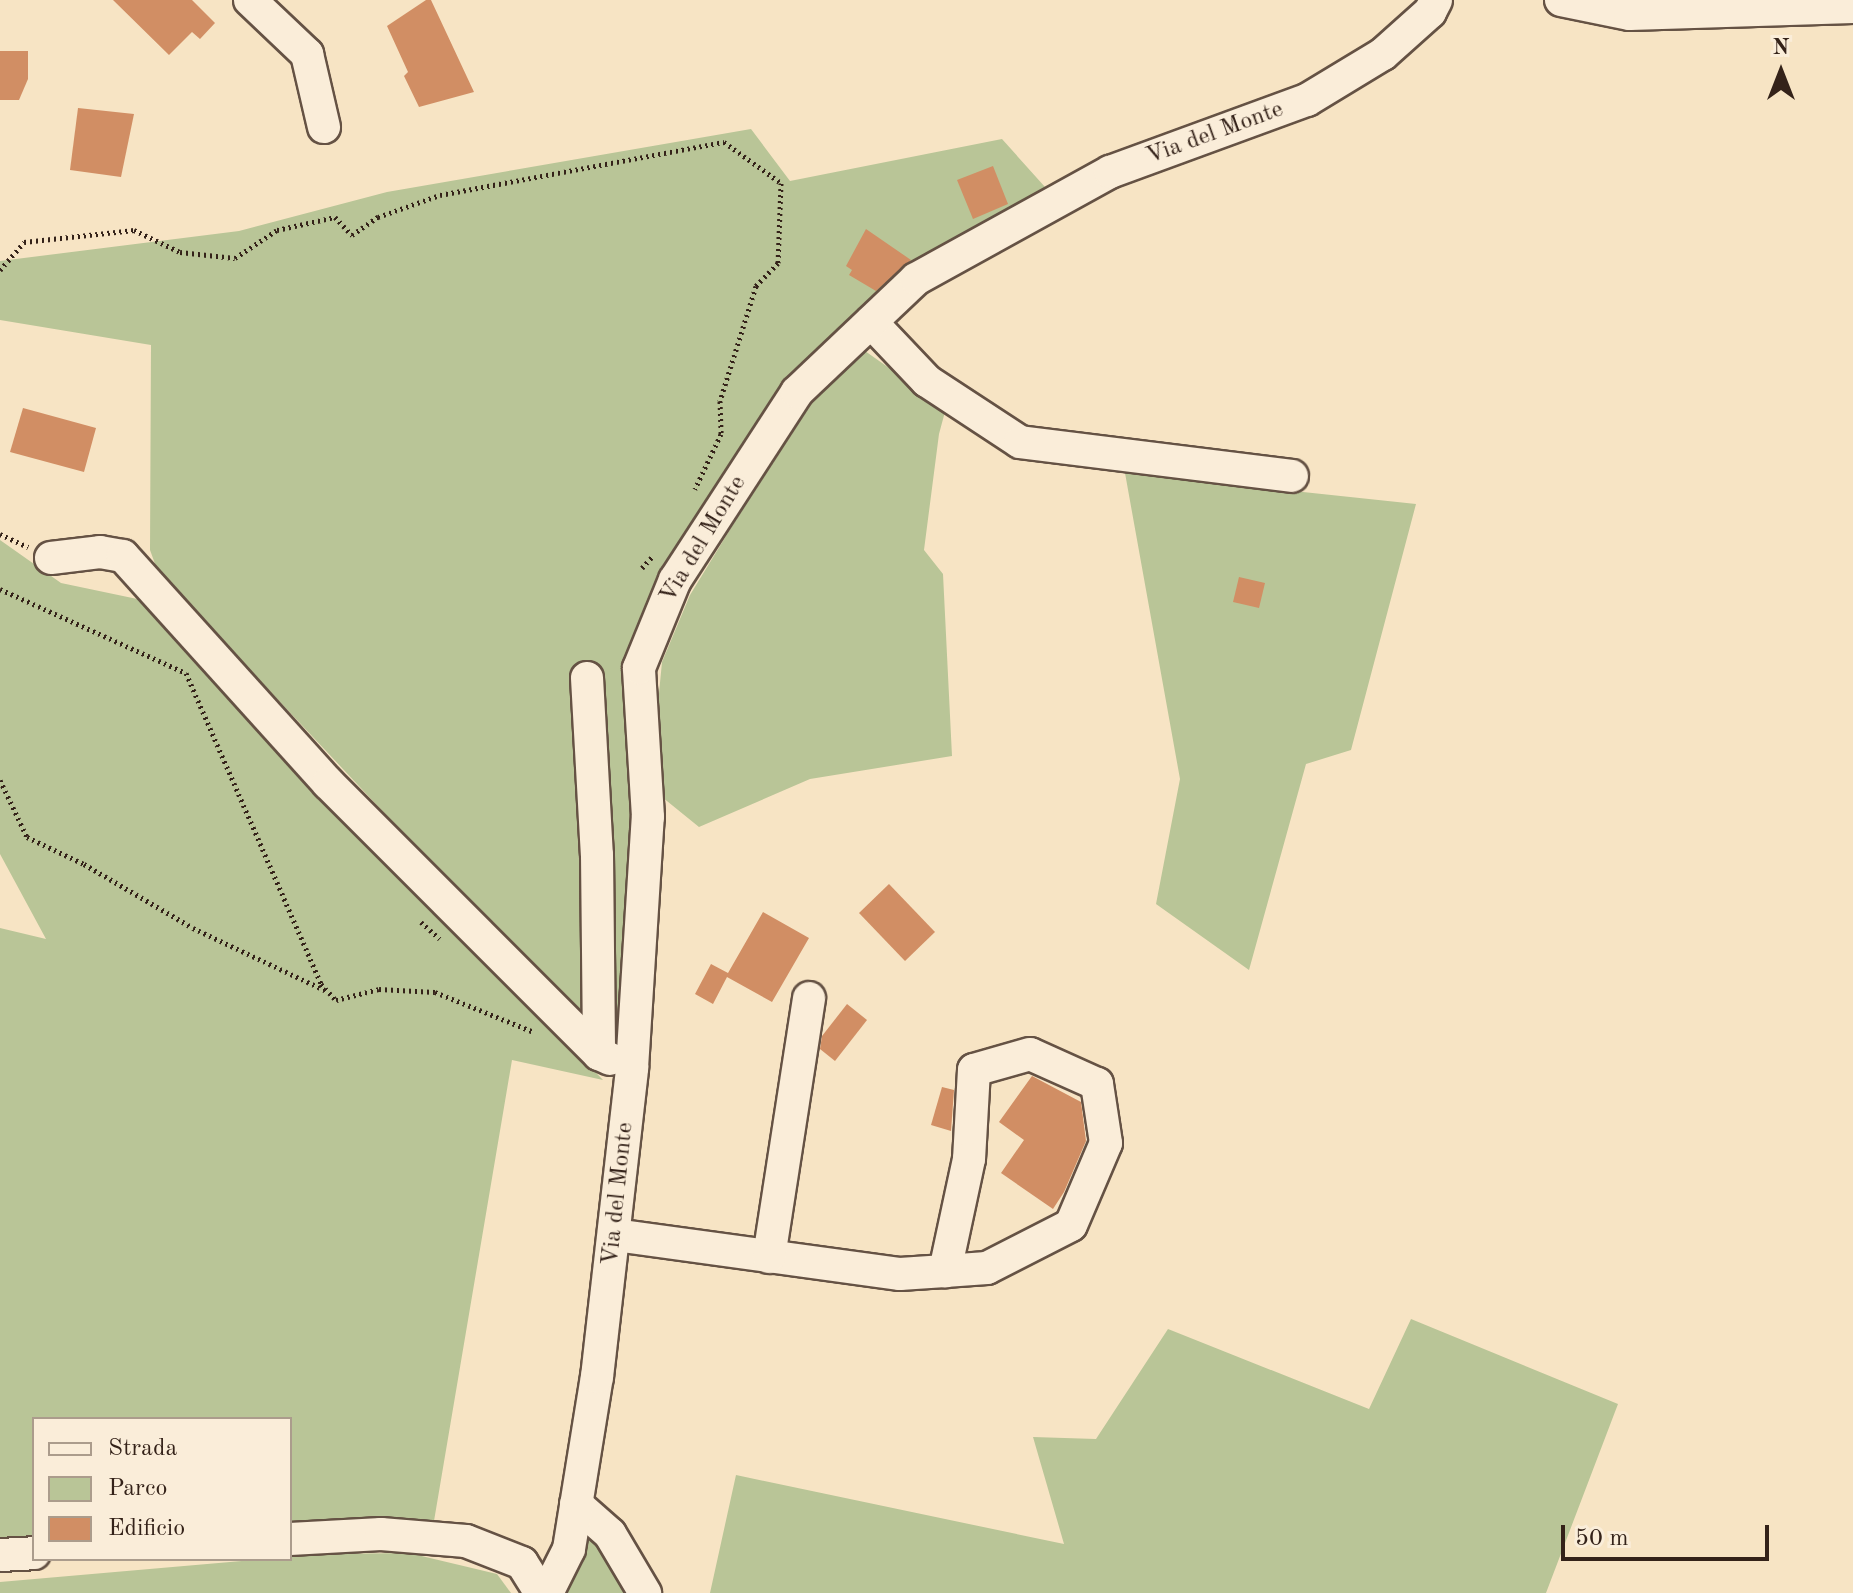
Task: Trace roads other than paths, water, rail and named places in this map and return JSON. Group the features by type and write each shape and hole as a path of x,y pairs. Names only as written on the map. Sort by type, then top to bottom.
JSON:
{"street":[{"path":"250,0 307,54 324,127"},
{"name":"Via del Monte","path":"547,1593 569,1549 597,1377 632,1068 648,817 639,668 675,580 797,392 916,279 1110,172 1307,100 1383,54 1430,12 1436,0"},
{"path":"1561,0 1630,14 1853,7"},
{"path":"871,322 927,381 1020,442 1292,476"},
{"path":"51,558 100,552 123,556 328,783 599,1054 632,1068"},
{"path":"629,619 651,618 675,580"},
{"path":"587,678 597,855 599,1054"},
{"path":"769,1257 809,998"},
{"path":"615,1235 900,1274 945,1271 987,1268 1071,1225 1106,1143 1097,1084 1030,1054 974,1070 969,1159 945,1271"},
{"path":"576,1504 610,1534 645,1593"},
{"path":"292,1539 381,1534 466,1541 522,1563 541,1593"},
{"path":"0,1555 32,1553"}]}
